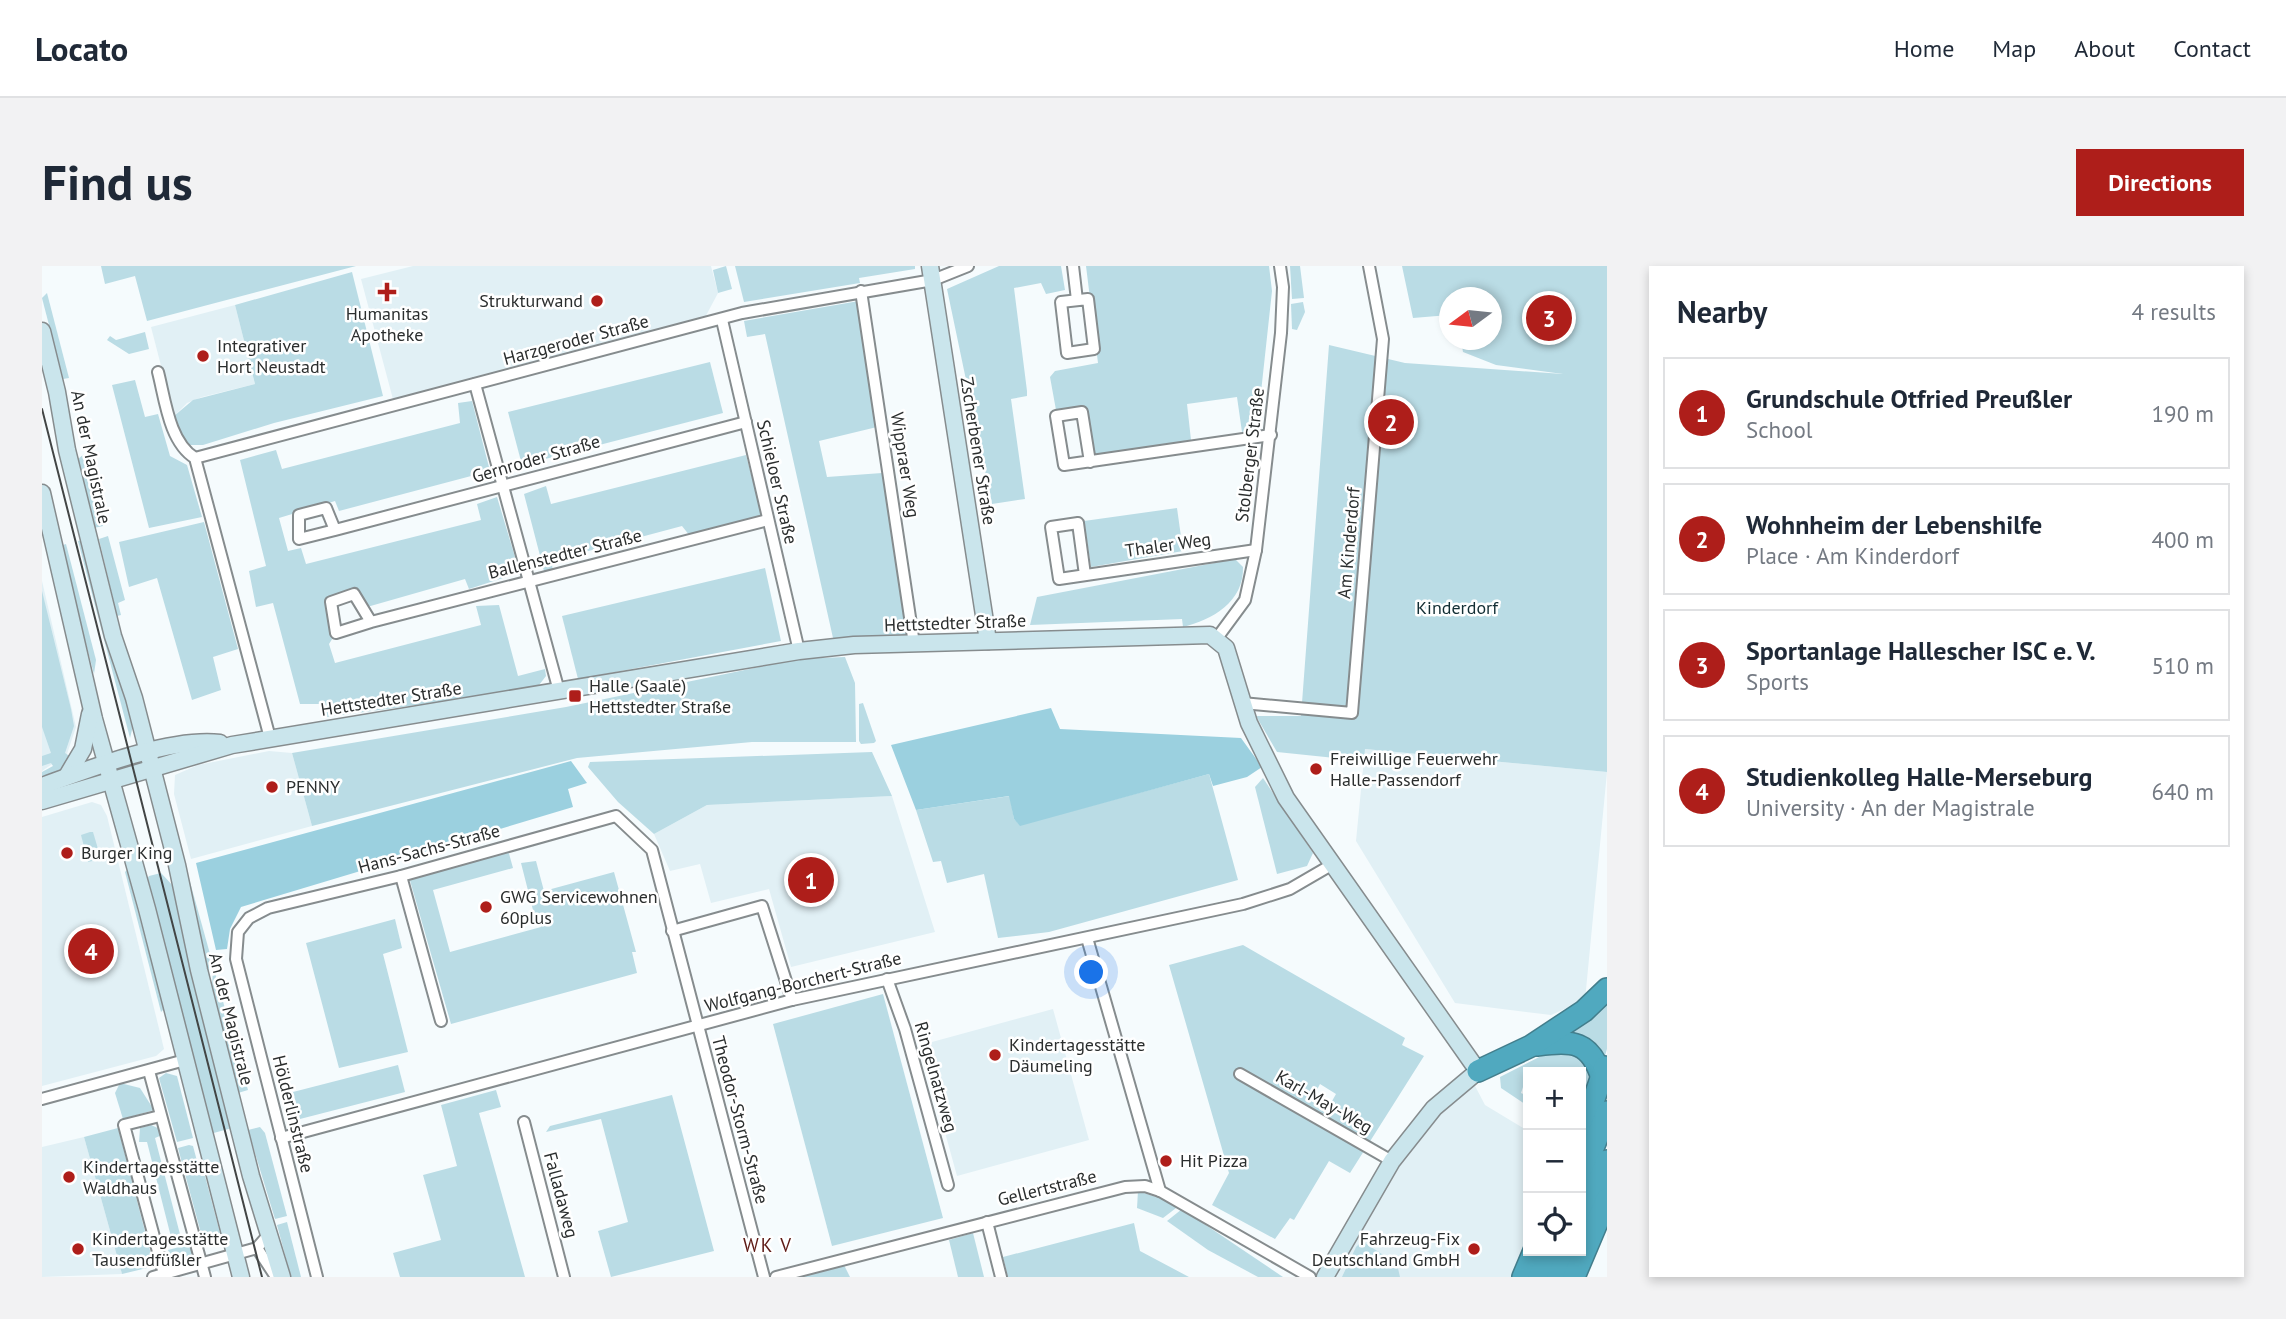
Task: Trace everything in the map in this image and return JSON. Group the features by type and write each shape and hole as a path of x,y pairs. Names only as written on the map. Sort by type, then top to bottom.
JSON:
{"highway":[{"path":"1478,1072 1531,1046 1584,1011 1607,989"},
{"path":"1531,1046 1564,1042 1577,1045 1604,1070 1584,1130"},
{"path":"1586,1166 1607,1112"},
{"path":"1586,1214 1607,1161"},
{"path":"1574,1277 1607,1199"},
{"path":"1523,1277 1532,1256"},
{"path":"1539,1277 1549,1256"},
{"path":"1558,1277 1568,1256"}],"street":[{"name":"Harzgeroder Straße","path":"195,458 722,320 968,266"},
{"path":"1073,266 1077,300"},
{"name":"Stolberger Straße","path":"1217,638 1245,600 1256,550 1281,333 1283,288 1280,266"},
{"name":"Am Kinderdorf","path":"1242,704 1352,713 1384,339 1369,266"},
{"name":"Zscherbener Straße","path":"931,273 988,642"},
{"name":"Wippraer Weg","path":"861,291 914,644"},
{"path":"1088,299 1094,349 1067,353 1061,302 1077,300 1088,299"},
{"name":"Schieloer Straße","path":"722,320 799,651"},
{"name":"An der Magistrale","path":"42,331 66,450 113,636 134,698 251,1176 270,1233 279,1277"},
{"path":"159,372 170,418 182,448 195,458 270,738"},
{"path":"475,384 559,691"},
{"path":"1090,462 1082,412 1056,416 1065,465 1090,462 1270,435"},
{"name":"Gernroder Straße","path":"335,530 746,422"},
{"path":"42,493 93,714 148,909 241,1277"},
{"name":"Ballenstedter Straße","path":"371,622 768,520"},
{"name":"Thaler Weg","path":"1085,575 1077,523 1051,527 1059,579 1256,550"},
{"name":"Hettstedter Straße","path":"149,761 208,742 232,745 799,651 854,645 1201,634 1217,638"},
{"path":"1217,638 1228,653 1242,704 1275,778 1478,1072 1434,1108 1392,1161 1325,1277"},
{"path":"93,714 124,760"},
{"path":"67,776 83,749 93,714"},
{"path":"42,786 67,776 108,772 124,760 149,761"},
{"path":"42,801 108,772 149,761"},
{"name":"Hans-Sachs-Straße","path":"236,959 238,932 257,913 268,908 401,876 616,816 652,850"},
{"name":"Theodor-Storm-Straße","path":"652,850 764,1277"},
{"name":"Wolfgang-Borchert-Straße","path":"281,1138 792,1000 1261,899 1290,889 1333,864"},
{"path":"401,876 440,1021"},
{"path":"673,931 762,906 792,1000"},
{"path":"1087,938 1160,1191"},
{"name":"Hölderlinstraße","path":"236,959 317,1277"},
{"name":"Ringelnatzweg","path":"887,979 905,1029 948,1185"},
{"path":"42,1099 186,1060"},
{"path":"149,1071 205,1277"},
{"name":"Karl-May-Weg","path":"1240,1074 1392,1161"},
{"path":"160,1116 124,1125 164,1274"},
{"name":"Falladaweg","path":"524,1122 564,1277"},
{"name":"Gellertstraße","path":"776,1277 1125,1187 1145,1186 1160,1191 1310,1277"},
{"path":"987,1222 1001,1277"},
{"path":"153,1277 257,1248 270,1233"},
{"path":"257,1248 279,1277"}],"shaded area":[{"path":"413,266 711,266 718,293 701,325 394,403 361,279"},
{"name":"Integrativer Hort Neustadt","path":"235,305 255,384 202,397 187,403 174,416 151,327"},
{"path":"42,581 76,727 67,754 42,771"},
{"path":"1051,708 1060,729 1241,738 1262,767 1247,777 1213,786 1209,774 1020,826 1014,819 1009,796 916,810 891,745"},
{"path":"1365,749 1607,772 1585,1000 1551,1015 1455,1003 1356,841"},
{"path":"269,751 292,753 312,826 191,859 174,794 175,775 198,765"},
{"path":"571,761 587,783 568,789 573,807 241,907 230,929 227,949 216,950 196,863"},
{"path":"892,796 935,932 791,967 769,889 711,903 700,864 670,871 654,834 707,805"},
{"path":"92,802 101,805 107,816 164,1049 156,1056 42,1086 42,817"},
{"path":"1053,1009 1089,1140 957,1176 921,1045"},
{"path":"1473,1082 1485,1105 1523,1128 1523,1256 1527,1256 1523,1277 1325,1277 1434,1108"},
{"path":"84,1137 122,1274 42,1277 42,1147"}],"green space":[{"path":"101,266 356,266 147,321 135,276 105,284"},
{"path":"726,266 732,289 718,293 713,270"},
{"path":"735,266 915,266 915,269 859,278 860,283 744,302"},
{"path":"999,266 1061,266 1065,290 1046,294 1041,283 1014,288 1027,396 1011,399 1025,499 992,504 947,289"},
{"path":"1086,266 1269,266 1272,291 1257,429 1242,432 1237,397 1187,404 1191,440 1092,455 1084,406 1056,410 1050,377 1055,371 1098,363"},
{"path":"1290,266 1300,266 1304,298 1292,299"},
{"name":"Kinderdorf","path":"1402,266 1607,266 1607,772 1365,749 1364,761 1277,752 1256,716 1301,716 1329,345 1405,363 1563,374 1496,365 1463,352 1502,350 1502,287 1439,287 1439,316 1413,318"},
{"path":"352,272 383,396 274,423 203,445 185,445 174,416 193,400 255,384 235,305"},
{"path":"47,293 69,378 63,379 42,298"},
{"path":"859,301 877,427 819,441 827,477 882,473 907,640 833,638 765,334 747,337 744,321"},
{"path":"1303,302 1305,312 1297,330 1292,329 1291,304"},
{"path":"145,332 149,349 129,354 107,340 110,336 116,340"},
{"path":"710,362 723,413 522,465 508,412"},
{"path":"135,380 145,417 158,414 170,456 187,465 202,517 149,528 112,385"},
{"path":"472,401 490,471 339,511 335,501 279,518 288,551 301,548 306,564 481,520 477,504 497,497 518,567 512,575 469,589 465,579 367,607 353,594 331,603 336,633 329,644 335,663 481,625 476,606 499,605 518,676 545,669 546,676 536,689 327,717 324,704 300,704 273,603 256,607 249,571 266,566 240,460 276,450 282,469 460,423 458,403"},
{"path":"84,454 103,526 94,528 77,460"},
{"path":"746,455 762,516 690,536 682,526 551,561 553,570 544,571 524,494 546,486 551,504"},
{"path":"1177,508 1183,551 1091,567 1084,521"},
{"path":"204,522 238,649 213,657 221,690 192,700 157,578 129,587 119,542"},
{"path":"108,536 125,600 118,603 121,615 117,616 99,539"},
{"path":"84,540 134,722 130,738 78,541"},
{"path":"66,544 96,660 94,674 60,546"},
{"path":"1235,559 1243,567 1242,579 1232,600 1215,614 1194,624 1183,627 1182,619 1030,625 1037,597"},
{"path":"765,568 781,641 578,679 562,616"},
{"path":"42,591 74,726 65,753 71,757 56,774 42,781 42,772 53,766 51,763 42,766 42,756 51,753 42,727"},
{"path":"845,657 855,683 856,742 752,742 577,758 312,826 292,753 566,707 798,659"},
{"path":"863,703 876,741 874,743 861,744 859,741 859,704"},
{"path":"872,752 892,796 707,805 654,834 618,802 588,767 590,762"},
{"path":"1209,774 1238,880 1049,932 998,938 984,874 947,883 941,861 933,862 916,810 1010,796 1014,819 1020,825"},
{"path":"1263,778 1313,853 1307,866 1277,874 1255,787"},
{"path":"170,810 210,954 208,980"},
{"path":"93,832 101,859 88,862 81,835"},
{"path":"508,850 513,868 433,890 450,952 541,927 540,921 535,918 521,863 536,861 544,891 614,872 636,952 632,952 637,973 451,1024 409,877"},
{"path":"127,870 164,1009 161,1012 125,872"},
{"path":"161,873 175,888 232,1128 210,1134 146,880 149,876"},
{"path":"395,919 402,948 383,954 408,1052 339,1068 306,943"},
{"path":"1243,945 1405,1038 1402,1045 1424,1056 1350,1173 1329,1161 1294,1220 1290,1218 1275,1239 1212,1205 1229,1173 1169,965","holes":["1320,1084 1336,1094 1327,1110 1311,1101"]},
{"path":"213,966 248,1090 238,1093 212,989"},
{"path":"883,994 943,1218 832,1246 773,1024"},
{"path":"1607,997 1607,1049 1603,1063 1564,1039 1576,1022"},
{"path":"1566,1048 1594,1067 1586,1091 1586,1067 1523,1067 1523,1103 1501,1088 1500,1077 1551,1051"},
{"path":"398,1065 405,1092 300,1119 293,1092"},
{"path":"166,1073 177,1076 193,1138 177,1142 159,1078"},
{"path":"120,1083 140,1088 154,1110 123,1119 115,1093"},
{"path":"496,1090 501,1107 479,1113 525,1277 400,1277 393,1253 441,1240 423,1175 457,1166 441,1105"},
{"path":"672,1095 714,1251 611,1277 598,1231 628,1222 601,1119 546,1132 550,1126"},
{"path":"151,1125 160,1129 162,1135 155,1138 182,1242 168,1247 166,1240 171,1237 147,1142 139,1142 140,1128"},
{"path":"260,1127 265,1133 287,1216 275,1219 248,1130"},
{"path":"118,1128 153,1262 147,1268 122,1274 84,1137"},
{"path":"193,1146 201,1176 205,1176 220,1233 202,1237 178,1148"},
{"path":"1138,1191 1180,1205 1163,1218 1137,1208"},
{"path":"1182,1209 1283,1277 1258,1277 1208,1250 1167,1221"},
{"path":"287,1222 301,1277 291,1277 277,1225"},
{"path":"1134,1223 1140,1251 1189,1277 1008,1277 1003,1257"},
{"path":"973,1233 984,1277 958,1277 949,1240"},
{"path":"1362,1241 1397,1264 1400,1277 1342,1277 1356,1247"},
{"path":"191,1244 192,1254 189,1260 180,1266 175,1265 168,1250"},
{"path":"844,1265 850,1277 794,1277"}],"tram line":[{"path":"42,409 262,1277"}],"place":[{"name":"Humanitas Apotheke","path":"387,292"},
{"name":"Strukturwand","path":"597,301"},
{"name":"Sportanlage Hallescher ISC e. V.","path":"1549,318"},
{"name":"Integrativer Hort Neustadt","path":"203,356"},
{"name":"Wohnheim der Lebenshilfe","path":"1391,422"},
{"name":"Halle (Saale) Hettstedter Straße","path":"575,696"},
{"name":"Freiwillige Feuerwehr Halle-Passendorf","path":"1316,769"},
{"name":"PENNY","path":"272,787"},
{"name":"Burger King","path":"67,853"},
{"name":"Grundschule Otfried Preußler","path":"811,880"},
{"name":"GWG Servicewohnen 60plus","path":"486,907"},
{"name":"Studienkolleg Halle-Merseburg","path":"91,951"},
{"name":"Kindertagesstätte Däumeling","path":"995,1055"},
{"name":"Hit Pizza","path":"1166,1161"},
{"name":"Kindertagesstätte Waldhaus","path":"69,1177"},
{"name":"Kindertagesstätte Tausendfüßler","path":"78,1249"},
{"name":"Fahrzeug-Fix Deutschland GmbH","path":"1474,1249"}],"district":[{"name":"WK V","path":"768,1245"}]}
